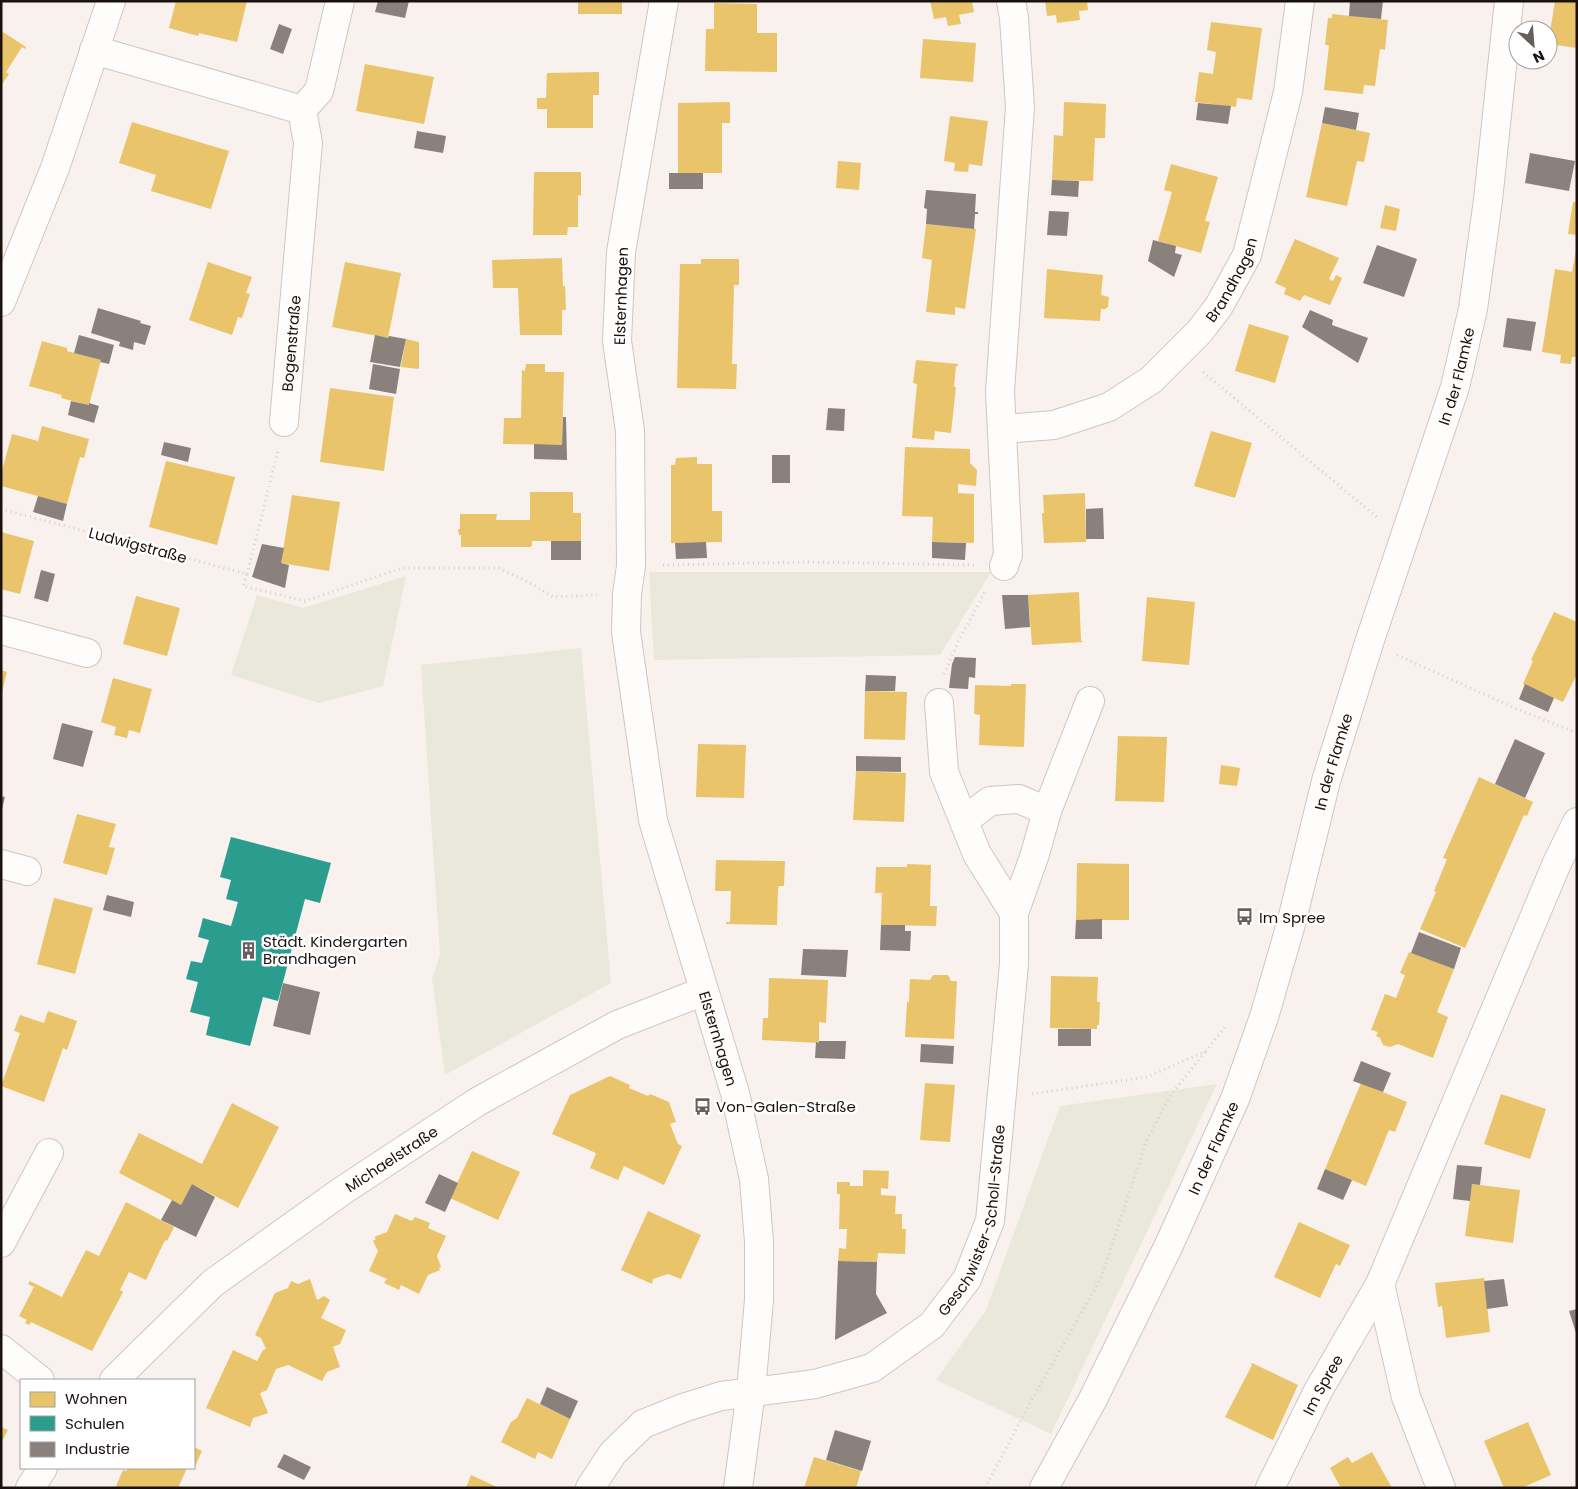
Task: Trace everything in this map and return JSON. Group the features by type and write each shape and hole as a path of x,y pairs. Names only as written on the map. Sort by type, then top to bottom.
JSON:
{"street":[{"path":"1,302 55,168 111,1"},
{"path":"94,50 302,110 319,91 340,1"},
{"name":"Elsternhagen","path":"664,1 621,252 617,342 630,431 631,566 627,594 626,632 653,820 735,1093 754,1180 759,1300 751,1391 738,1488"},
{"path":"1004,566 1008,555 1000,391 1020,107 1014,18 1010,1"},
{"name":"Brandhagen","path":"1003,429 1054,425 1109,406 1151,380 1180,353 1219,306 1247,255 1288,92 1300,1"},
{"name":"In der Flamke","path":"1044,1488 1093,1399 1168,1247 1235,1100 1264,1017 1291,924 1326,781 1369,643 1455,387 1473,310 1488,200 1509,1"},
{"name":"Bogenstraße","path":"284,422 308,143 302,110"},
{"path":"1,630 87,653"},
{"name":"Geschwister-Scholl-Straße","path":"590,1488 613,1453 644,1424 683,1408 721,1396 814,1384 872,1368 932,1324 968,1279 990,1222 1014,964 1014,913 1046,811 1090,701"},
{"path":"939,704 944,772 965,820 977,854 1014,913"},
{"path":"965,820 990,800 1019,799 1046,811"},
{"name":"Im Spree","path":"1270,1488 1318,1391 1380,1284 1567,868 1577,822"},
{"path":"1,864 27,871"},
{"name":"Michaelstraße","path":"115,1379 214,1284 342,1191 477,1102 617,1025 704,991"},
{"path":"1,1243 49,1154"},
{"path":"1380,1284 1406,1397 1442,1488"},
{"path":"1,1349 39,1379"},
{"path":"30,1488 42,1469"}],"path":[{"path":"1180,353 1403,540"},
{"path":"284,422 243,586 305,601 402,568 499,568 532,584 552,598 627,594"},
{"name":"Ludwigstraße","path":"1,509 247,574"},
{"path":"631,566 807,562 1004,566"},
{"path":"939,704 944,671 995,574 1004,566"},
{"path":"1369,643 1517,709 1577,733"},
{"path":"984,1488 1029,1404 1101,1278 1148,1140 1170,1096 1226,1026 1246,1018 1264,1017"},
{"path":"1002,1098 1147,1077 1206,1051"}],"shaded area":[{"path":"649,572 991,572 940,655 654,660"},
{"path":"406,576 383,686 319,703 231,675 257,595 303,608"},
{"path":"581,648 611,983 445,1075 432,978 440,955 421,665"},
{"path":"1217,1084 1051,1434 936,1380 986,1310 1060,1106"}],"building: Wohnen":[{"path":"176,1 247,1 237,42 199,33 198,36 169,28"},
{"path":"578,1 622,1 622,14 578,14"},
{"path":"930,1 972,1 974,12 959,15 961,24 948,26 946,17 934,19"},
{"path":"1045,1 1087,1 1088,10 1079,11 1080,20 1057,23 1056,15 1047,16"},
{"path":"1555,1 1577,1 1577,48 1558,45 1558,20 1552,20"},
{"path":"714,3 757,4 757,33 777,33 777,72 705,71 706,29 714,29"},
{"path":"1332,14 1388,20 1385,50 1380,49 1375,86 1364,85 1363,94 1324,90 1329,45 1325,45 1328,18 1332,18"},
{"path":"1211,22 1262,28 1252,100 1237,98 1236,107 1195,102 1199,72 1213,74 1216,52 1207,50"},
{"path":"3,32 26,47 25,49 22,47 6,72 9,74 1,86 1,35"},
{"path":"923,39 976,43 973,82 920,78"},
{"path":"365,64 434,77 424,124 356,111"},
{"path":"599,72 599,95 593,95 593,128 547,128 547,109 537,109 537,98 546,98 547,73"},
{"path":"730,102 730,123 722,123 722,173 678,173 678,103"},
{"path":"1064,102 1106,104 1105,138 1095,138 1093,181 1052,180 1054,135 1063,136"},
{"path":"950,116 988,121 982,166 969,164 968,172 954,171 955,163 944,161"},
{"path":"132,122 229,151 211,209 151,191 156,175 119,163"},
{"path":"1322,123 1370,133 1364,162 1357,161 1347,206 1306,197"},
{"path":"838,161 861,163 859,190 836,188"},
{"path":"1171,164 1218,177 1205,221 1210,222 1201,253 1158,241 1172,192 1164,190"},
{"path":"534,172 581,172 581,196 578,195 578,227 568,227 567,235 533,235"},
{"path":"1573,202 1577,202 1577,235 1568,234"},
{"path":"1385,205 1400,209 1396,231 1380,228"},
{"path":"926,224 976,229 965,309 955,307 955,315 926,312 932,260 922,258"},
{"path":"1295,239 1339,258 1329,279 1333,281 1336,275 1342,278 1330,305 1304,295 1300,301 1284,294 1286,288 1275,283"},
{"path":"1576,251 1577,357 1572,357 1571,364 1560,363 1561,355 1542,352 1555,269 1572,272"},
{"path":"562,258 566,310 562,310 562,335 520,335 518,288 493,288 492,260"},
{"path":"701,259 739,259 739,285 734,285 732,364 737,364 736,389 677,388 680,264 701,264"},
{"path":"208,262 252,277 246,293 250,294 242,318 238,317 232,335 189,320"},
{"path":"345,262 401,273 388,338 332,327"},
{"path":"1047,269 1103,275 1101,295 1109,297 1108,307 1101,309 1100,321 1044,318"},
{"path":"1249,324 1289,336 1275,383 1235,371"},
{"path":"406,339 419,342 419,369 401,367"},
{"path":"42,341 67,348 67,351 101,360 89,405 61,398 62,395 29,386"},
{"path":"916,360 958,364 956,366 954,387 956,387 951,433 935,431 934,440 912,438 917,384 913,383"},
{"path":"526,364 545,364 545,372 564,372 562,445 503,444 504,418 521,418 522,370 525,371"},
{"path":"330,388 394,397 384,471 320,462"},
{"path":"42,426 89,439 84,458 80,457 67,504 1,486 1,474 12,434 38,441"},
{"path":"1211,431 1252,443 1235,498 1194,486"},
{"path":"905,447 970,449 970,463 977,470 976,486 958,484 958,493 974,494 974,543 932,542 933,517 902,516"},
{"path":"697,457 697,464 712,464 712,511 722,511 722,542 671,543 671,465 675,465 676,458"},
{"path":"166,461 235,477 217,545 149,527"},
{"path":"530,492 573,492 573,513 581,513 581,541 532,541 532,546 530,547 461,547 461,535 459,535 458,529 460,529 460,514 497,514 496,520 530,520"},
{"path":"1085,493 1086,542 1044,543 1043,495"},
{"path":"292,495 340,502 329,571 281,563"},
{"path":"1,532 34,541 20,594 1,589"},
{"path":"1079,592 1081,640 1083,642 1032,645 1028,595"},
{"path":"136,596 180,608 167,656 123,644"},
{"path":"1147,597 1195,602 1189,665 1142,661"},
{"path":"1554,612 1577,622 1577,674 1563,702 1523,684 1533,661 1531,660"},
{"path":"1,670 7,672 2,692 1,692"},
{"path":"113,678 152,689 140,733 129,730 127,738 114,735 116,727 101,722"},
{"path":"1011,684 1026,684 1024,747 979,745 980,715 974,714 975,685 1011,686"},
{"path":"865,691 907,692 905,740 864,739"},
{"path":"1118,736 1167,737 1164,802 1115,801"},
{"path":"698,744 746,745 744,798 696,797"},
{"path":"1221,765 1240,768 1237,786 1219,784"},
{"path":"856,771 906,773 904,822 853,820"},
{"path":"1479,777 1533,802 1527,816 1524,815 1465,948 1420,929 1436,892 1434,891 1447,859 1443,858"},
{"path":"77,814 116,824 109,847 115,848 107,875 63,863"},
{"path":"716,860 785,861 784,886 779,886 778,889 777,925 726,924 726,922 730,922 731,891 715,891"},
{"path":"1077,863 1129,864 1129,920 1076,920"},
{"path":"907,864 931,865 930,906 937,906 936,926 881,925 882,893 875,893 876,867 907,867"},
{"path":"54,898 93,908 75,974 37,964"},
{"path":"1409,952 1454,969 1437,1012 1448,1017 1433,1058 1398,1044 1390,1047 1383,1045 1380,1038 1376,1036 1378,1032 1371,1030 1385,994 1396,998 1405,975 1400,973"},
{"path":"933,975 948,975 951,981 957,981 954,1039 905,1037 910,979 930,980"},
{"path":"1051,976 1098,977 1097,1002 1100,1002 1099,1025 1097,1025 1097,1029 1050,1028"},
{"path":"769,978 828,980 826,1023 819,1022 819,1043 762,1040 763,1018 768,1018"},
{"path":"48,1011 77,1021 67,1050 63,1048 44,1102 1,1086 20,1033 14,1031 20,1015 44,1023"},
{"path":"610,1076 630,1085 629,1088 669,1102 676,1122 670,1124 678,1144 682,1146 664,1185 624,1166 618,1180 590,1168 596,1153 552,1134 570,1095"},
{"path":"925,1083 955,1085 950,1142 920,1140"},
{"path":"1361,1083 1407,1102 1395,1132 1389,1130 1366,1186 1325,1169"},
{"path":"1501,1094 1546,1109 1530,1159 1484,1144"},
{"path":"232,1103 279,1127 238,1208 192,1184 181,1205 119,1173 139,1133 202,1164"},
{"path":"472,1151 520,1172 498,1220 450,1198"},
{"path":"863,1170 889,1171 888,1189 881,1188 881,1195 896,1196 895,1214 902,1214 902,1229 906,1229 905,1254 878,1253 877,1262 838,1261 839,1248 846,1249 847,1229 839,1229 840,1194 837,1194 837,1182 850,1182 850,1186 863,1186"},
{"path":"1472,1184 1520,1190 1513,1243 1465,1236"},
{"path":"126,1202 174,1227 167,1241 165,1240 146,1280 129,1272 120,1290 123,1292 92,1351 31,1322 29,1325 25,1323 27,1320 19,1316 34,1287 28,1284 30,1281 62,1297 86,1250 99,1256"},
{"path":"648,1211 701,1235 681,1279 668,1274 653,1279 652,1284 621,1270"},
{"path":"395,1214 412,1221 415,1217 430,1223 428,1228 446,1236 437,1256 441,1267 439,1268 440,1270 428,1275 419,1294 401,1285 399,1290 384,1283 387,1279 369,1271 378,1251 373,1241 376,1239 374,1237 387,1232"},
{"path":"1299,1222 1350,1245 1340,1266 1336,1264 1320,1298 1274,1277"},
{"path":"1484,1278 1490,1332 1446,1338 1442,1306 1438,1307 1435,1283"},
{"path":"310,1279 317,1300 324,1296 330,1300 321,1318 346,1330 340,1344 333,1347 340,1367 327,1372 322,1381 288,1365 276,1369 267,1390 260,1393 268,1413 253,1418 250,1427 206,1408 233,1350 257,1361 263,1350 266,1349 261,1338 255,1335 275,1293 288,1288 291,1281 298,1284"},
{"path":"1252,1363 1298,1385 1273,1440 1225,1417"},
{"path":"527,1398 570,1419 552,1459 538,1452 535,1459 501,1442 511,1422 517,1418"},
{"path":"1528,1422 1551,1475 1522,1488 1504,1488 1484,1441"},
{"path":"1,1427 8,1430 1,1443"},
{"path":"195,1448 202,1451 195,1467"},
{"path":"1372,1452 1392,1488 1341,1488 1330,1468 1348,1457 1352,1463"},
{"path":"814,1457 861,1471 856,1488 804,1488"},
{"path":"127,1469 187,1469 178,1488 119,1488 116,1486 123,1470 126,1471"},
{"path":"471,1475 499,1488 466,1488"}],"building: Schulen":[{"name":"Städt. Kindergarten Brandhagen","path":"231,837 331,863 320,903 305,899 278,1001 263,997 250,1046 206,1035 210,1017 190,1012 198,982 186,979 191,961 202,963 209,940 198,937 203,918 231,926 238,902 226,899 231,880 220,877"}],"building: Industrie":[{"path":"378,1 409,1 405,18 375,12"},
{"path":"1350,1 1383,1 1381,19 1349,16"},
{"path":"279,24 292,29 283,54 270,49"},
{"path":"1198,103 1231,106 1228,124 1196,120"},
{"path":"1325,107 1359,113 1356,130 1322,123"},
{"path":"417,131 446,136 443,153 414,148"},
{"path":"1530,153 1575,161 1569,191 1525,183"},
{"path":"669,173 703,173 703,189 669,189"},
{"path":"1052,180 1079,181 1078,197 1051,195"},
{"path":"926,190 976,194 975,212 978,212 978,214 975,214 974,229 926,224 927,209 924,208"},
{"path":"1049,211 1069,212 1067,236 1047,235"},
{"path":"1153,240 1176,246 1175,253 1182,255 1174,277 1148,261"},
{"path":"1377,245 1417,259 1404,297 1363,283"},
{"path":"98,308 141,321 140,323 151,326 145,345 134,342 133,350 119,346 120,342 91,333"},
{"path":"1310,310 1333,320 1332,325 1368,338 1358,363 1302,327"},
{"path":"1507,318 1536,322 1531,351 1503,347"},
{"path":"79,335 114,345 109,364 74,353"},
{"path":"375,335 406,339 400,367 370,362"},
{"path":"373,364 400,369 396,394 369,389"},
{"path":"71,401 99,406 94,423 68,415"},
{"path":"828,408 845,409 844,431 826,430"},
{"path":"563,417 566,417 567,460 534,459 534,444 562,445"},
{"path":"164,442 191,448 188,462 161,455"},
{"path":"772,455 790,455 790,483 772,483"},
{"path":"38,496 67,504 63,521 33,512"},
{"path":"1103,508 1104,539 1086,539 1086,509"},
{"path":"551,541 581,541 581,560 551,560"},
{"path":"706,542 707,558 676,559 675,543"},
{"path":"932,542 966,543 965,560 932,558"},
{"path":"262,544 284,548 281,563 289,565 285,588 252,577"},
{"path":"41,570 55,574 48,602 34,598"},
{"path":"1002,595 1028,595 1030,627 1005,629"},
{"path":"955,657 976,658 975,678 969,677 968,689 949,688 952,664"},
{"path":"866,675 896,676 895,691 865,691"},
{"path":"1525,684 1554,698 1548,712 1519,699"},
{"path":"62,723 93,731 83,767 53,759"},
{"path":"1515,739 1545,753 1525,798 1495,784"},
{"path":"856,756 901,757 901,772 856,771"},
{"path":"1,796 5,797 2,809 1,809"},
{"path":"107,895 134,902 131,917 103,910"},
{"path":"1102,919 1102,939 1075,939 1076,920"},
{"path":"881,925 905,925 905,931 911,931 910,951 880,950"},
{"path":"1419,932 1461,948 1454,969 1411,953"},
{"path":"803,949 848,950 846,977 801,975"},
{"path":"283,983 320,992 310,1035 273,1026"},
{"path":"1058,1029 1091,1029 1091,1046 1058,1046"},
{"path":"819,1041 846,1041 845,1059 815,1058 816,1042 819,1043"},
{"path":"921,1044 954,1046 953,1064 920,1062"},
{"path":"1361,1061 1391,1073 1383,1092 1353,1081"},
{"path":"1457,1165 1482,1167 1480,1185 1472,1184 1470,1201 1453,1199"},
{"path":"1325,1169 1352,1180 1343,1200 1317,1189"},
{"path":"439,1174 458,1183 445,1212 425,1203"},
{"path":"192,1184 215,1197 196,1237 161,1220 172,1200 181,1205"},
{"path":"838,1261 877,1262 876,1294 887,1313 835,1340"},
{"path":"1504,1279 1508,1306 1487,1309 1484,1281"},
{"path":"1577,1309 1577,1333 1576,1333 1569,1311"},
{"path":"547,1387 578,1401 570,1419 540,1404"},
{"path":"835,1430 871,1441 862,1471 826,1460"},
{"path":"284,1454 311,1467 304,1480 277,1467"}],"place":[{"name":"Im Spree","path":"1245,917"},
{"name":"Städt. Kindergarten Brandhagen","path":"249,950"},
{"name":"Von-Galen-Straße","path":"702,1106"}]}
